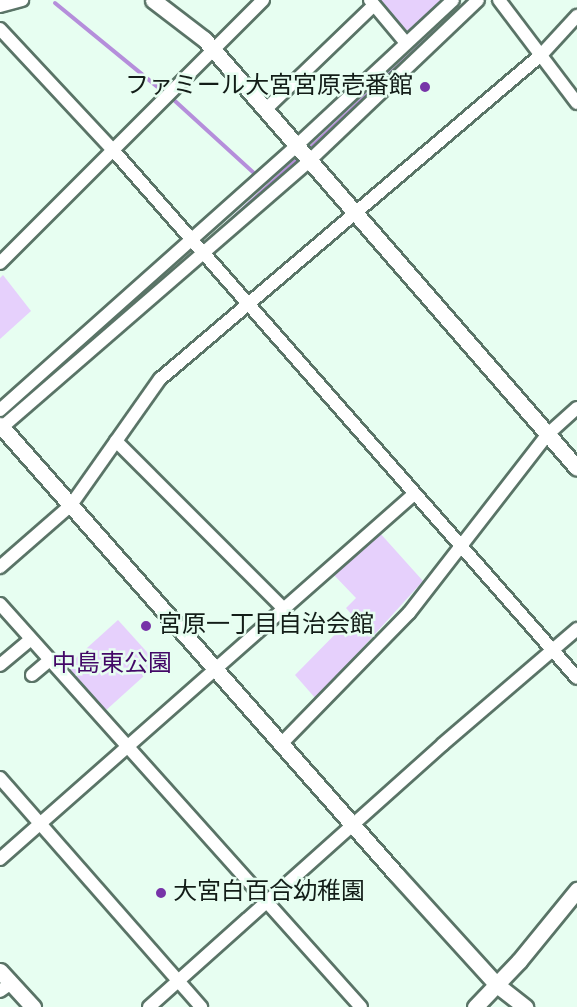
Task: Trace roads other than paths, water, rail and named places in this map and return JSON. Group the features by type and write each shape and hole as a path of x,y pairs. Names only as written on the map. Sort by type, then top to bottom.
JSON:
{"street":[{"path":"0,6 22,0"},
{"path":"153,0 204,39 577,468"},
{"path":"0,262 212,48 263,0"},
{"path":"0,410 196,247 302,153 406,43 453,0"},
{"path":"478,0 196,247 1,427 352,825 497,985 525,1007"},
{"path":"499,0 577,103"},
{"path":"265,110 372,2 406,43"},
{"path":"0,567 71,505 160,379 542,54 577,16"},
{"path":"0,29 112,149 246,305 577,678"},
{"path":"282,743 409,613 460,544 548,434 577,408"},
{"path":"116,441 283,608"},
{"path":"0,859 414,494"},
{"path":"0,604 361,1007"},
{"path":"149,1007 352,825 577,629"},
{"path":"0,665 31,639"},
{"path":"32,675 50,660"},
{"path":"0,778 201,1007"},
{"path":"475,1007 497,985 577,890"},
{"path":"0,971 5,987 33,1007"}],"waterway":[{"path":"55,3 159,88"},
{"path":"307,151 455,13"},
{"path":"175,101 257,176"},
{"path":"218,232 301,156"},
{"path":"1,420 92,341"}],"place":[{"name":"ファミール大宮宮原壱番館","path":"425,87"},
{"name":"宮原一丁目自治会館","path":"146,626"},
{"name":"大宮白百合幼稚園","path":"161,893"}],"park label":[{"name":"中島東公園","path":"112,665"}]}
